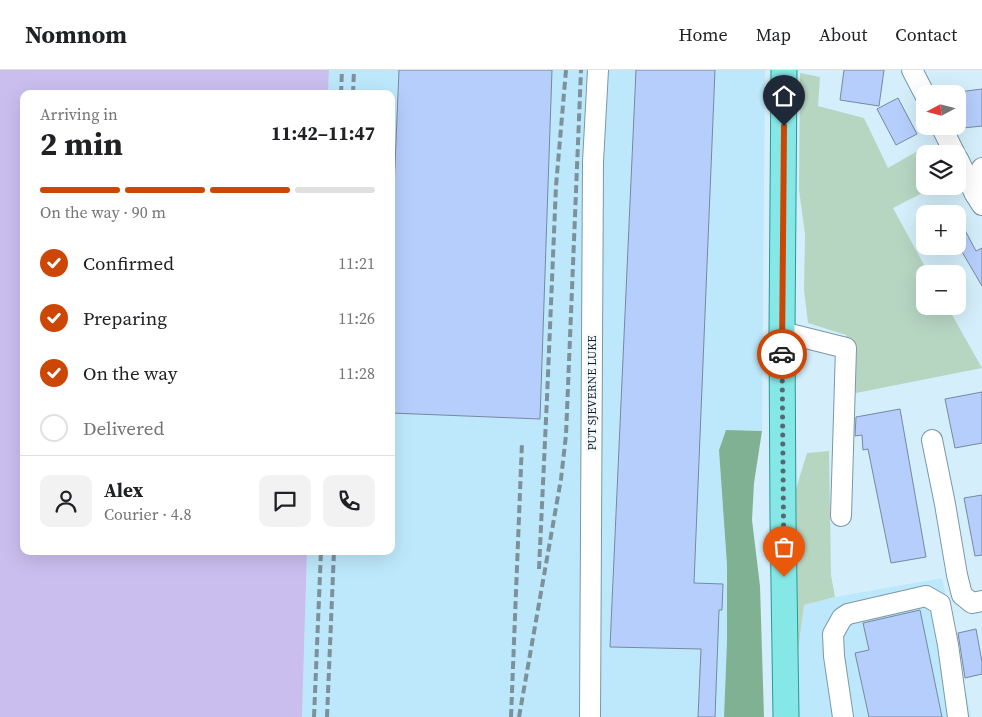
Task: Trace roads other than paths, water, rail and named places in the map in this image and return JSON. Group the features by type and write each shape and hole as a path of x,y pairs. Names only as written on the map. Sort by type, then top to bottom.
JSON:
{"main road":[{"path":"784,70 782,332 786,717"}],"street":[{"name":"PUT SJEVERNE LUKE","path":"590,717 593,171 598,70"},
{"path":"912,70 920,85"},
{"path":"979,200 982,168"},
{"path":"966,175 979,200"},
{"path":"782,332 846,348 841,516"},
{"path":"932,440 962,595 972,603 982,601"},
{"path":"843,717 834,656 833,634 842,618 848,614 926,596 940,604 958,717"}],"railway":[{"path":"341,90 342,70"},
{"path":"353,90 354,70"},
{"path":"539,569 556,186 566,70"},
{"path":"519,717 561,479 566,435 581,70"},
{"path":"511,717 522,442"},
{"path":"314,717 321,555"},
{"path":"327,717 334,555"}]}
